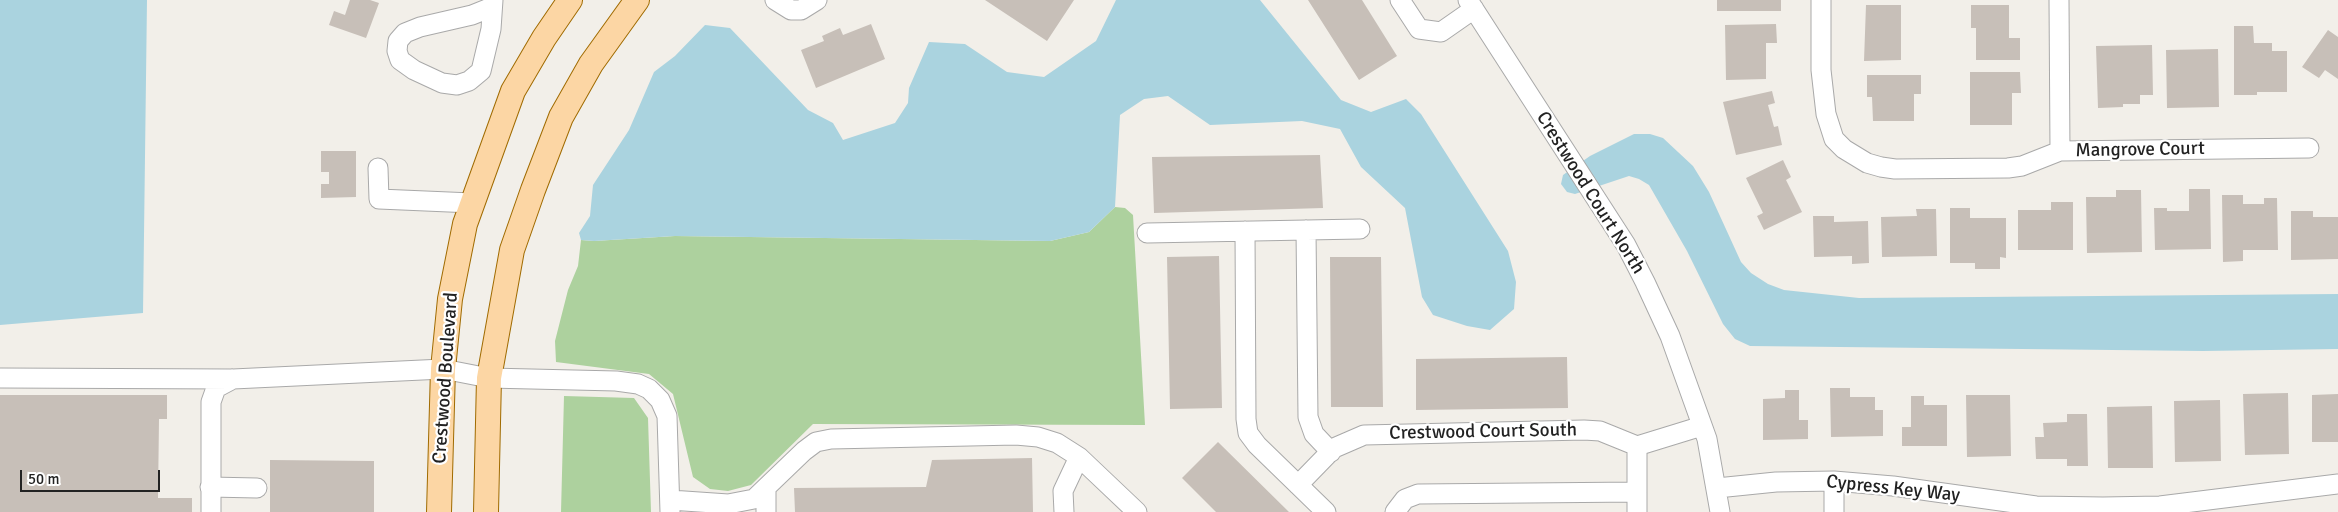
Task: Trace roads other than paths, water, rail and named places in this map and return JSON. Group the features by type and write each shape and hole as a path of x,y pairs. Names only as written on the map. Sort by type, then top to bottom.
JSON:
{"main road":[{"name":"Crestwood Boulevard","path":"439,512 443,369 450,299 465,224 513,91 544,38 570,0"},
{"path":"486,512 489,378 512,250 532,190 561,117 591,64 637,0"}],"street":[{"path":"775,0 791,10 801,10 818,0"},
{"path":"1400,0 1420,29 1441,32 1471,4"},
{"path":"1821,0 1821,70 1826,114 1834,139 1852,154 1867,163 1895,169 2008,168 2035,161 2060,150"},
{"name":"Mangrove Court","path":"2059,0 2060,150 2310,148"},
{"path":"492,4 491,30 481,71 469,81 457,85 442,83 414,70 400,60 397,51 398,41 405,33 420,27 472,15 492,4"},
{"name":"Crestwood Court North","path":"1471,4 1626,245 1645,282 1670,336 1702,426 1717,488 1720,512"},
{"path":"378,168 379,199 472,203"},
{"path":"1147,233 1360,229"},
{"path":"1306,230 1308,417 1314,434 1331,452"},
{"path":"1245,231 1247,427 1251,439 1326,512"},
{"path":"0,378 233,379 443,369 489,378 616,381 638,384 649,389 660,400 667,416 670,506 721,507 754,499 810,446 816,442 831,438 1038,437 1057,443 1079,456 1137,512"},
{"path":"210,512 210,402 216,388 233,379"},
{"path":"1636,512 1637,446 1702,426"},
{"name":"Crestwood Court South","path":"1298,485 1331,452 1345,442 1364,434 1584,430 1600,431 1637,446"},
{"path":"1064,512 1063,491 1079,456"},
{"path":"1834,481 1834,512"},
{"name":"Cypress Key Way","path":"1717,488 1776,482 1834,481 1893,486 2046,506 2160,506 2338,484"},
{"path":"210,487 257,488"},
{"path":"766,488 766,512"},
{"path":"1395,512 1405,499 1418,494 1636,492"}],"water":[{"path":"0,0 147,0 143,313 0,325"},
{"path":"1116,0 1260,0 1341,100 1371,112 1406,99 1421,114 1508,251 1516,282 1514,309 1490,330 1467,326 1433,315 1422,297 1405,208 1361,167 1340,129 1302,121 1210,125 1168,96 1144,99 1120,115 1115,207 1089,232 1050,241 675,236 594,241 581,240 579,233 590,216 593,185 629,130 654,72 675,56 705,25 730,28 808,110 833,123 843,140 895,123 908,103 909,88 929,42 965,44 1007,72 1044,77 1096,41"},
{"path":"1634,134 1650,134 1663,138 1693,166 1709,192 1741,262 1751,273 1768,284 1784,290 1859,298 2338,294 2338,349 2203,351 1750,346 1735,339 1723,324 1687,251 1649,185 1629,176 1575,194 1567,192 1561,184 1563,175 1590,156"}]}
